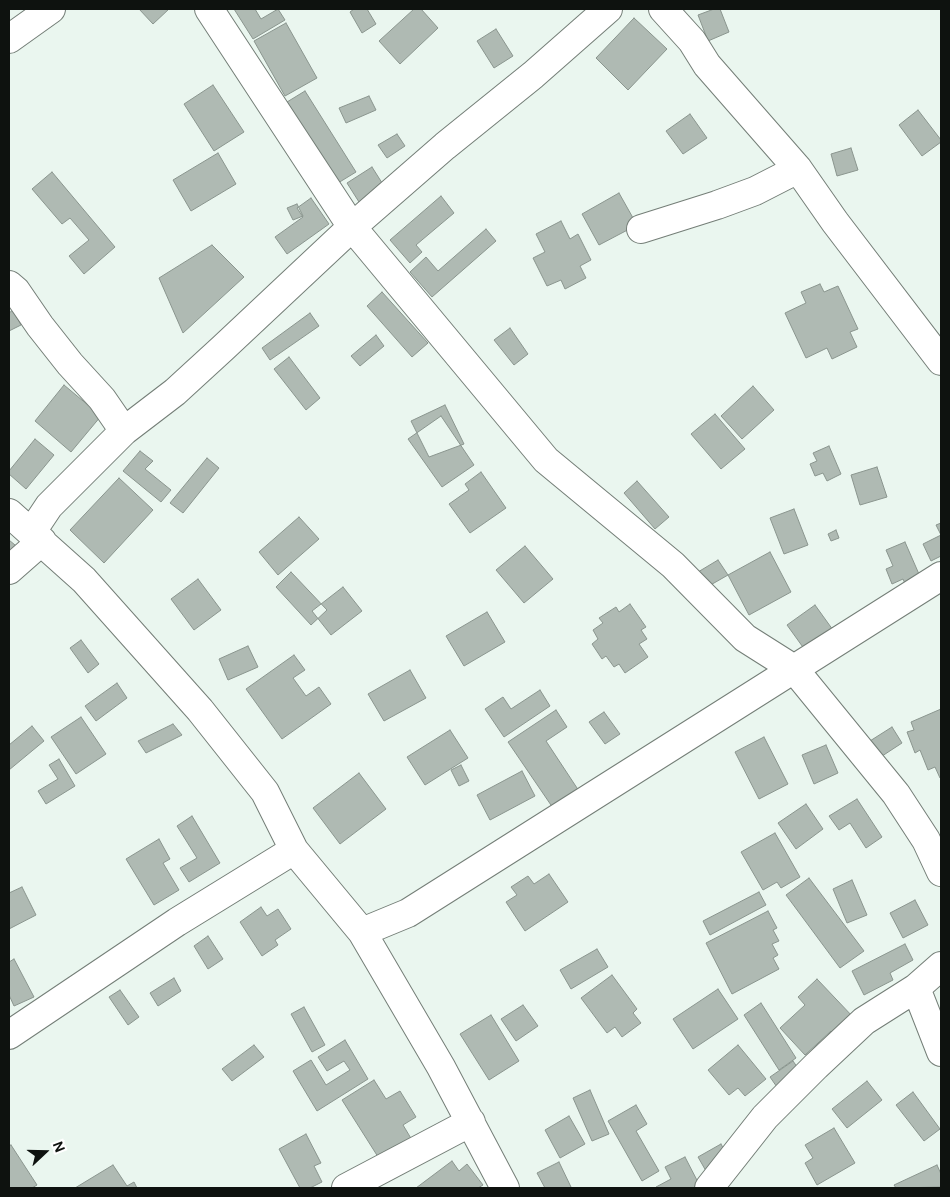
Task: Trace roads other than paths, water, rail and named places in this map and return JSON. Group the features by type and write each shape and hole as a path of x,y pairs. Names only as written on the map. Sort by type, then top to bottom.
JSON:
{"street":[{"path":"9,39 51,9"},
{"path":"209,9 352,227 546,460 673,565 745,638 794,669 896,794 926,840 941,872"},
{"path":"9,570 36,537 48,506 124,431 174,392 216,355 352,227 445,146 533,75 608,9"},
{"path":"663,9 692,42 707,65 798,169 835,222 941,361"},
{"path":"641,229 755,191 798,169"},
{"path":"9,285 16,291 40,326 70,364 102,399 124,431"},
{"path":"9,513 84,580 200,710 265,792 294,850 362,932 407,1006 505,1188"},
{"path":"362,932 408,913 941,576"},
{"path":"9,1035 177,922 294,850"},
{"path":"708,1188 765,1118 816,1066 864,1021 916,988 941,966"},
{"path":"916,988 941,1052"},
{"path":"346,1188 471,1122"}]}
